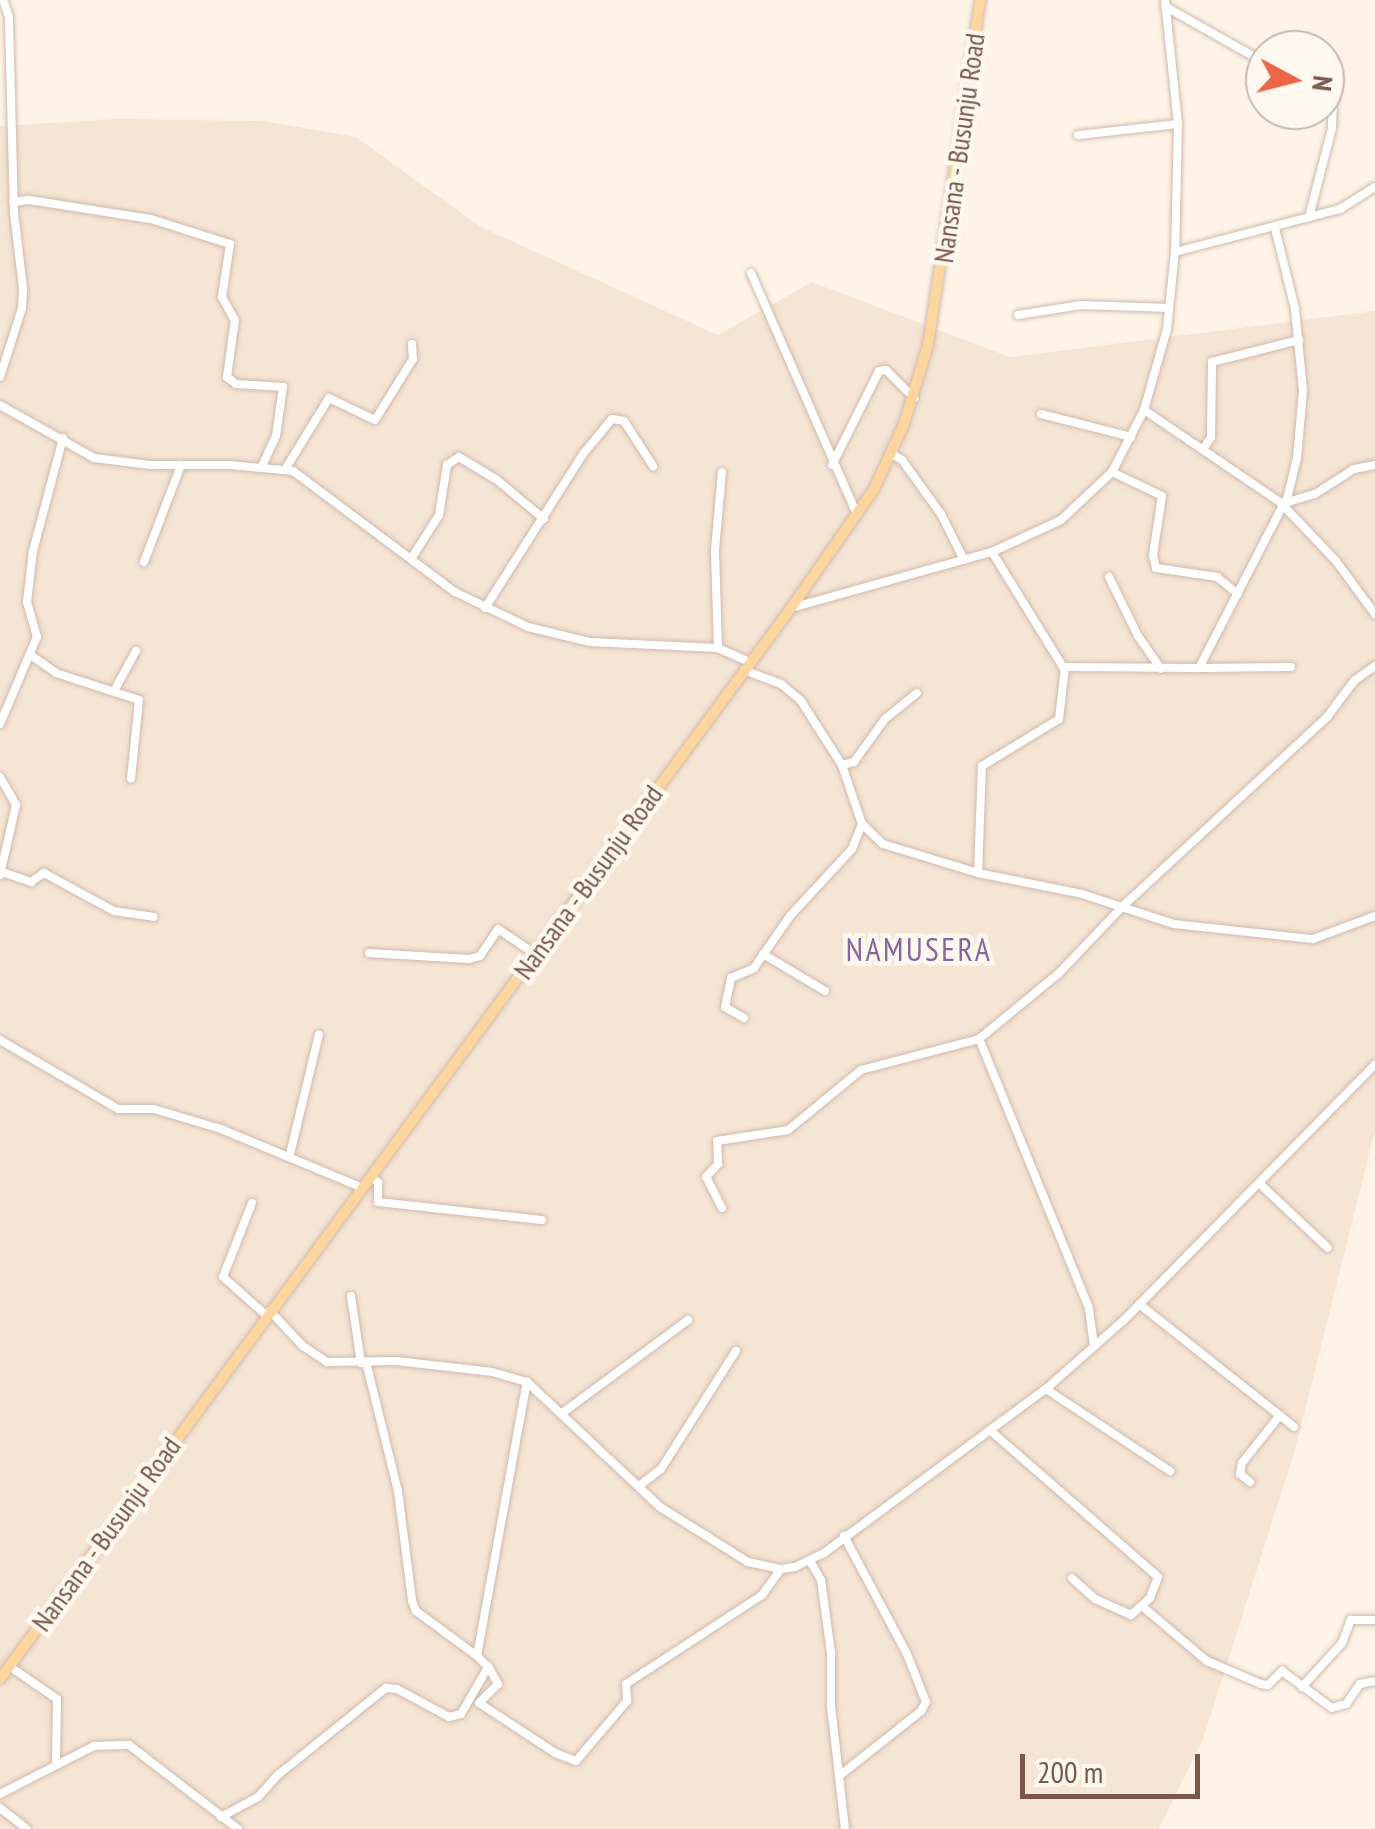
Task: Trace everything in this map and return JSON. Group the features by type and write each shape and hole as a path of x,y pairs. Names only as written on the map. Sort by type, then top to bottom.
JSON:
{"main road":[{"name":"Nansana - Busunju Road","path":"3,1673 857,515 892,454 914,398 937,299 980,0"}],"street":[{"path":"0,378 22,298 13,202 9,16 3,0"},
{"path":"1166,4 1245,51"},
{"path":"791,608 992,552 1060,520 1112,472 1144,410 1162,352 1169,308 1175,252 1178,124 1166,4"},
{"path":"1078,134 1178,124"},
{"path":"1309,218 1331,130"},
{"path":"1175,252 1309,218 1356,202 1375,187"},
{"path":"13,202 30,200 151,219 230,244 222,297 234,320 227,377 236,384 283,387 276,436 262,466"},
{"path":"1198,668 1283,503 1298,458 1303,405 1299,340 1274,228"},
{"path":"751,273 857,515"},
{"path":"1018,314 1081,305 1169,308"},
{"path":"1203,449 1211,437 1212,362 1299,340"},
{"path":"286,468 329,398 369,420 377,418 414,358 412,344"},
{"path":"832,465 879,372 886,370 914,398"},
{"path":"0,405 94,458 286,468 485,608 566,638 718,648 781,684 801,701 842,765 862,824 883,844 978,873 1062,889 1174,924 1302,939 1323,936 1375,916"},
{"path":"1144,410 1283,503 1336,560 1374,611"},
{"path":"1041,414 1131,437"},
{"path":"485,608 583,454 615,418 624,421 652,466"},
{"path":"0,724 32,656 36,637 27,602 33,551 63,438"},
{"path":"892,454 902,460 940,514 964,560"},
{"path":"411,559 439,515 447,465 458,457 498,480 544,519"},
{"path":"144,562 181,465"},
{"path":"1283,503 1314,494 1354,470 1375,466"},
{"path":"718,648 715,550 722,472"},
{"path":"1112,472 1162,496 1153,555 1156,568 1216,577 1238,594"},
{"path":"978,873 982,766 1059,718 1065,667 992,552"},
{"path":"1109,577 1138,636 1162,669"},
{"path":"114,691 136,651"},
{"path":"32,656 56,673 114,691 140,704 131,779"},
{"path":"722,1208 706,1179 718,1164 717,1141 788,1130 861,1070 979,1039 1059,973 1122,907 1312,732 1354,681 1375,666"},
{"path":"1065,667 1291,667"},
{"path":"842,765 854,762 885,719 917,694"},
{"path":"0,777 16,805 1,874 31,882 44,873 114,911 154,918"},
{"path":"744,1018 728,1010 724,1000 732,978 748,974 790,916 852,849 862,824"},
{"path":"369,953 480,956 498,929 535,954"},
{"path":"763,954 825,991"},
{"path":"290,1154 319,1034"},
{"path":"979,1039 1089,1308 1094,1348"},
{"path":"0,1040 118,1109 154,1109 290,1154 364,1188"},
{"path":"252,1203 223,1277 318,1358 338,1364 363,1362 492,1372 527,1382 660,1507 748,1562 781,1569 810,1561 1046,1389 1140,1304 1375,1065"},
{"path":"372,1176 378,1183 378,1202 542,1220"},
{"path":"1260,1184 1328,1248"},
{"path":"351,1296 363,1362 398,1491 416,1611 488,1666 498,1684 479,1703 555,1752 576,1760 627,1701 626,1684 762,1594 781,1569"},
{"path":"1140,1304 1294,1427"},
{"path":"561,1414 688,1320"},
{"path":"639,1486 661,1469 736,1351"},
{"path":"476,1656 527,1382"},
{"path":"1046,1389 1170,1471"},
{"path":"1250,1482 1240,1474 1242,1463 1280,1415"},
{"path":"992,1432 1158,1576 1143,1607 1130,1616 1116,1611 1072,1578"},
{"path":"839,1776 926,1702 907,1654 844,1536"},
{"path":"810,1561 821,1580 845,1829"},
{"path":"1143,1607 1207,1661 1268,1685 1282,1670 1332,1708 1340,1708 1360,1684 1375,1681"},
{"path":"1302,1687 1342,1642 1350,1620 1375,1620"},
{"path":"221,1817 258,1797 278,1776 386,1688 457,1717 488,1666"},
{"path":"3,1673 57,1699 56,1762"},
{"path":"0,1794 56,1762 94,1746 128,1744 238,1829"},
{"path":"0,1808 27,1829"}],"shaded area":[{"path":"118,119 264,121 356,137 481,227 718,335 812,282 1010,357 1375,311 1375,1131 1294,1453 1203,1739 1159,1829 0,1829 0,126"}],"district":[{"name":"NAMUSERA","path":"919,949"}]}
